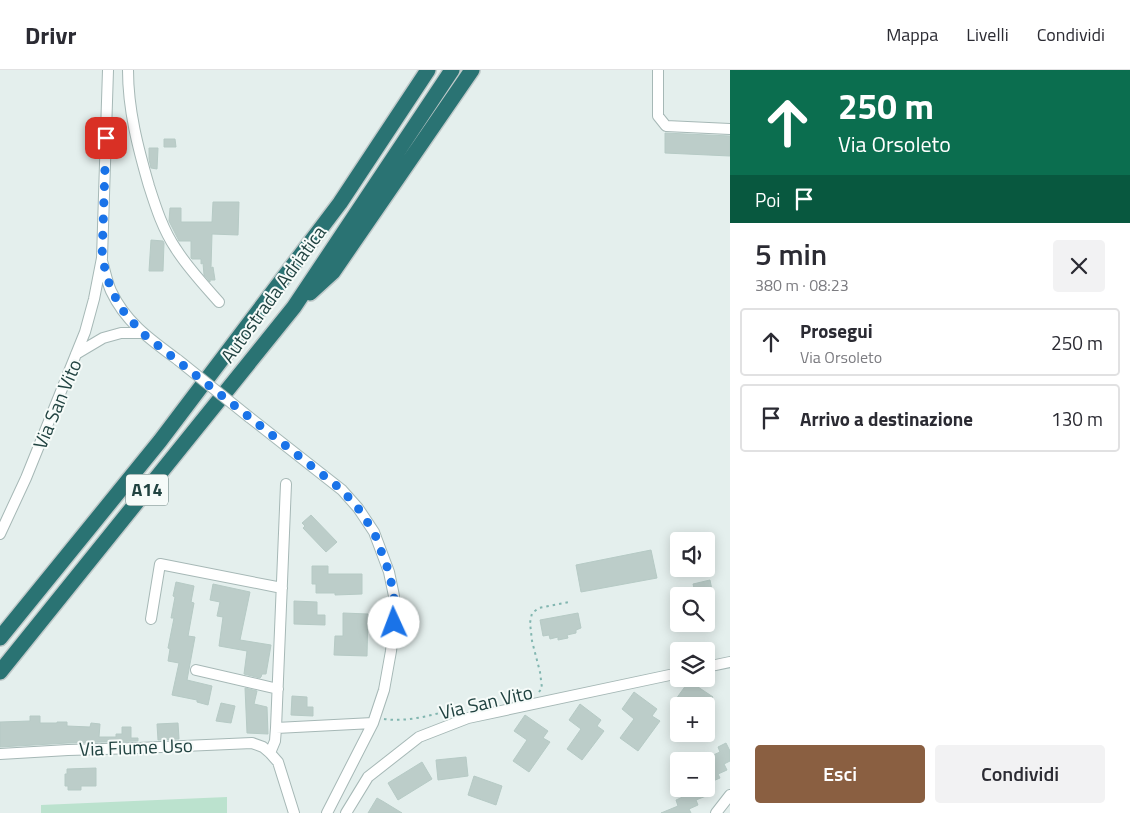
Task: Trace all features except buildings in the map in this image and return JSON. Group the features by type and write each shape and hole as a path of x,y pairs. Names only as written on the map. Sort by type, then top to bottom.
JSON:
{"highway":[{"name":"Autostrada Adriatica","path":"0,672 294,307 452,70"},
{"path":"294,307 333,272 472,70"},
{"name":"Autostrada Adriatica","path":"0,638 160,441 334,211 427,72"}],"street":[{"path":"76,354 85,332 102,258 108,70"},
{"path":"128,70 132,118 140,155 160,221 175,248 219,302"},
{"path":"658,70 658,116 666,126 730,130"},
{"path":"102,258 111,290 124,312 142,333 342,490 358,508 374,532 389,572 394,596 391,651 384,690 374,720 327,813"},
{"name":"Via San Vito","path":"0,534 26,478 76,354 102,338 121,333 142,333"},
{"path":"286,484 276,728 275,741 270,752 278,762 294,813"},
{"path":"151,619 160,564 282,588"},
{"path":"715,665 730,662"},
{"path":"196,670 278,689"},
{"path":"346,813 368,777 419,737 468,718 670,675"},
{"path":"276,728 374,720"},
{"name":"Via Fiume Uso","path":"0,754 239,743 252,743 270,752"},
{"path":"716,813 730,795"}],"path":[{"name":"Via San Vito","path":"538,692 542,688 532,641 530,622 532,613 539,608 569,602"},
{"name":"Via San Vito","path":"374,720 421,718 473,705"}],"green space":[{"path":"227,797 227,813 41,813 41,805"}],"route":[{"path":"106,138 102,258 111,290 124,312 142,333 342,490 358,508 374,532 389,572 394,596 394,623"}]}
